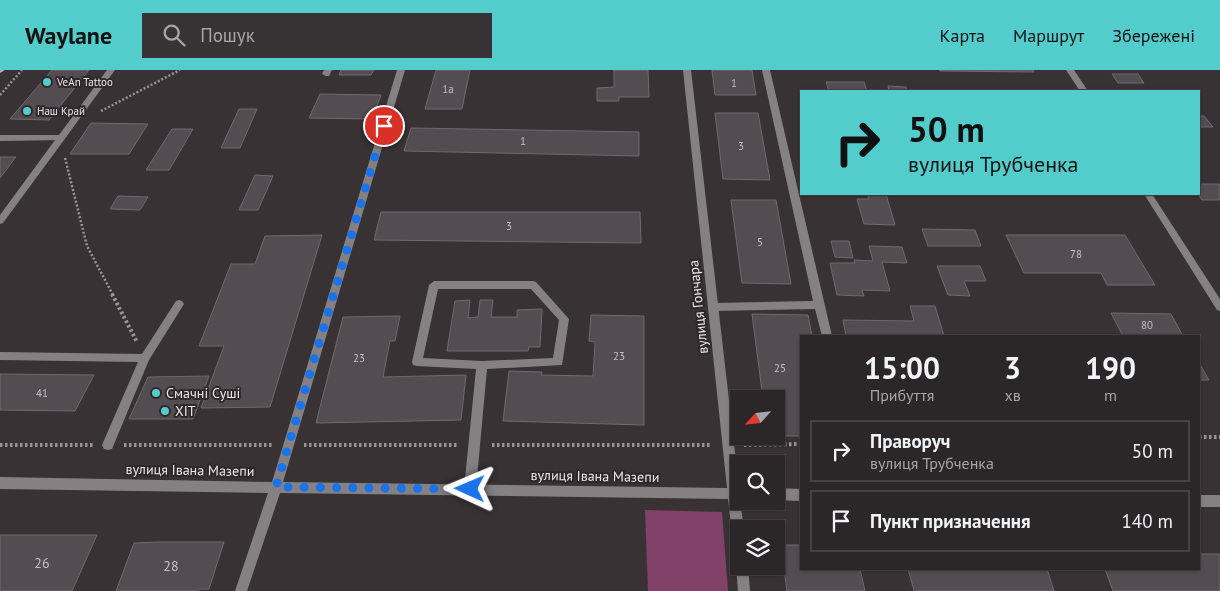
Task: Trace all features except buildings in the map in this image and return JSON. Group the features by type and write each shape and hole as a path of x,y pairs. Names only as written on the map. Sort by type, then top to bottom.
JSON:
{"street":[{"path":"0,221 111,70"},
{"path":"241,591 289,445 401,70"},
{"name":"вулиця Гончара","path":"687,70 730,457"},
{"path":"766,70 827,335"},
{"path":"1070,70 1083,90"},
{"path":"0,138 60,138"},
{"path":"1149,195 1220,307"},
{"path":"434,285 533,285 564,319 558,362 482,365 417,362 434,285"},
{"path":"108,445 146,358 179,304"},
{"path":"714,307 819,305"},
{"path":"0,356 146,358"},
{"path":"470,489 482,365"},
{"name":"вулиця Івана Мазепи","path":"0,482 730,494"},
{"path":"785,494 800,494"},
{"path":"1200,500 1220,501"},
{"path":"743,575 744,591"}],"path":[{"path":"0,95 22,70"},
{"path":"97,113 180,70"},
{"path":"60,138 87,246 146,358"},
{"path":"1200,437 1220,437"},
{"path":"0,444 468,445"},
{"path":"488,445 800,444"}],"shaded area":[{"path":"645,510 722,512 728,591 648,591"}],"place":[{"name":"VeAn Tattoo","path":"47,82"},
{"name":"Наш Край","path":"27,111"},
{"name":"Смачні Суші","path":"156,393"},
{"name":"ХІТ","path":"165,411"}],"route":[{"path":"384,126 276,487 470,489"}]}
